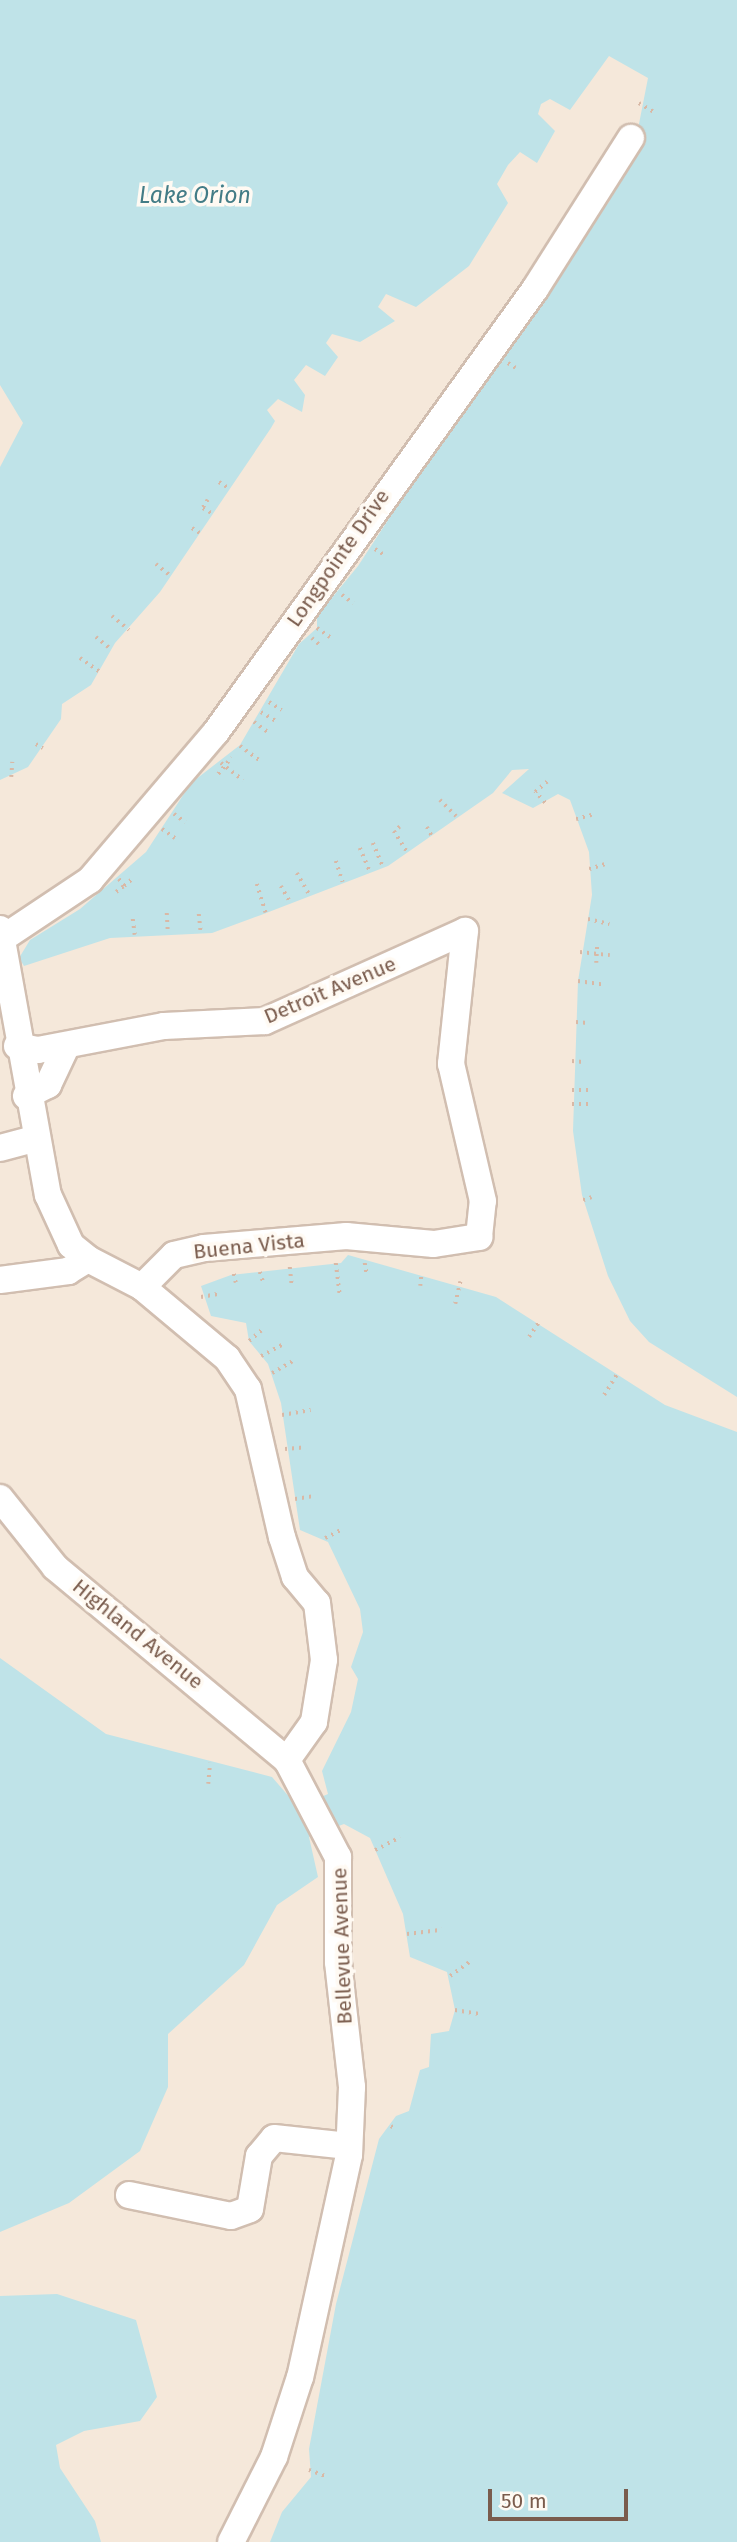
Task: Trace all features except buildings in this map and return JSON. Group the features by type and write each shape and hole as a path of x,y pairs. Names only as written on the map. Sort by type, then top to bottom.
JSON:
{"street":[{"name":"Longpointe Drive","path":"1,934 90,880 216,732 535,289 631,138"},
{"name":"Detroit Avenue","path":"17,1046 66,1047 164,1026 265,1021 465,931 451,1063 483,1201 479,1237"},
{"path":"1,934 33,1139 59,1225 88,1259 142,1287 227,1358 248,1389 282,1537 295,1577 317,1603 324,1660 314,1722 294,1769"},
{"path":"26,1096 48,1084 66,1047"},
{"path":"0,1148 33,1139"},
{"name":"Buena Vista","path":"142,1287 174,1255 204,1248 346,1236 434,1244 479,1237"},
{"path":"0,1280 68,1271 88,1259"},
{"name":"Highland Avenue","path":"0,1498 55,1567 294,1769"},
{"name":"Bellevue Avenue","path":"231,2542 274,2457 300,2377 349,2146 352,2087 338,1962 343,1878 332,1837 294,1769"},
{"path":"129,2195 231,2216 254,2201 259,2156 274,2138 349,2146"}],"path":[{"path":"639,103 653,112"},
{"path":"219,482 230,489"},
{"path":"208,499 203,508 213,514"},
{"path":"192,528 200,533"},
{"path":"156,564 170,576"},
{"path":"335,590 353,603"},
{"path":"112,616 129,630"},
{"path":"317,628 330,637"},
{"path":"96,637 111,649"},
{"path":"310,637 322,647"},
{"path":"80,657 100,672"},
{"path":"269,702 282,710"},
{"path":"261,712 276,721"},
{"path":"254,722 269,733"},
{"path":"36,744 43,748"},
{"path":"240,746 259,760"},
{"path":"218,774 222,764 231,758"},
{"path":"10,777 12,762"},
{"path":"222,764 243,780"},
{"path":"545,803 535,792 549,780"},
{"path":"440,800 456,816"},
{"path":"174,814 185,822"},
{"path":"576,819 596,814"},
{"path":"400,827 394,831 408,853"},
{"path":"427,827 432,836"},
{"path":"161,828 175,838"},
{"path":"373,843 383,867"},
{"path":"360,848 370,873"},
{"path":"336,861 343,882"},
{"path":"589,869 606,864"},
{"path":"297,873 309,894"},
{"path":"117,878 124,886"},
{"path":"116,892 132,879"},
{"path":"257,884 266,913"},
{"path":"281,886 291,903"},
{"path":"167,913 168,932"},
{"path":"199,914 201,933"},
{"path":"133,919 135,935"},
{"path":"588,919 609,924"},
{"path":"596,963 597,943"},
{"path":"580,952 610,955"},
{"path":"578,981 605,985"},
{"path":"576,1022 588,1023"},
{"path":"572,1061 583,1062"},
{"path":"572,1090 592,1090"},
{"path":"572,1104 592,1104"},
{"path":"583,1200 592,1197"},
{"path":"336,1263 340,1294"},
{"path":"365,1263 367,1276"},
{"path":"289,1266 292,1287"},
{"path":"260,1272 264,1284"},
{"path":"234,1274 236,1283"},
{"path":"420,1286 421,1276"},
{"path":"454,1304 460,1282"},
{"path":"201,1297 218,1294"},
{"path":"529,1337 538,1323"},
{"path":"249,1341 263,1329"},
{"path":"261,1356 284,1344"},
{"path":"272,1373 293,1361"},
{"path":"604,1395 617,1374"},
{"path":"282,1415 311,1410"},
{"path":"285,1449 306,1447"},
{"path":"295,1499 315,1496"},
{"path":"325,1538 343,1529"},
{"path":"208,1784 210,1763"},
{"path":"375,1850 400,1837"},
{"path":"407,1934 442,1930"},
{"path":"450,1976 472,1960"},
{"path":"455,2010 480,2014"},
{"path":"391,2126 397,2129"},
{"path":"309,2470 328,2477"}],"shaded area":[{"path":"0,0 737,0 737,1567 440,2542 0,2542"}],"water":[{"name":"Lake Orion","path":"0,0 737,0 737,1397 649,1342 630,1321 608,1276 582,1195 573,1131 578,981 592,895 589,852 570,800 558,794 533,808 502,793 529,769 512,770 493,793 388,866 261,915 212,933 110,938 24,966 19,958 30,940 80,909 146,852 191,783 240,745 299,644 317,628 317,616 358,566 458,413 502,362 586,223 609,202 636,139 648,78 609,56 570,110 550,99 541,104 538,114 555,131 537,163 520,152 508,165 497,184 508,203 469,266 416,307 386,294 378,307 395,321 360,342 332,334 326,343 338,357 325,376 306,365 294,380 305,395 302,412 278,399 267,410 275,421 271,428 160,592 115,643 91,685 62,704 61,719 28,767 0,780 0,467 23,423 0,385"},
{"path":"348,1255 496,1297 665,1405 737,1432 737,2542 270,2542 282,2512 311,2477 309,2449 336,2304 379,2139 396,2116 409,2111 420,2070 429,2067 431,2034 449,2031 455,2010 447,1972 410,1957 403,1914 370,1838 344,1824 309,1837 318,1877 277,1905 244,1965 168,2034 168,2087 140,2151 69,2203 0,2232 0,1658 106,1734 272,1777 298,1807 328,1794 322,1771 351,1712 358,1679 351,1667 363,1632 360,1609 328,1542 300,1530 281,1403 268,1364 249,1341 246,1323 211,1316 201,1286 231,1275 341,1263"},
{"path":"57,2294 136,2320 157,2397 140,2421 84,2431 56,2445 60,2468 95,2521 101,2542 0,2542 0,2296"}]}
